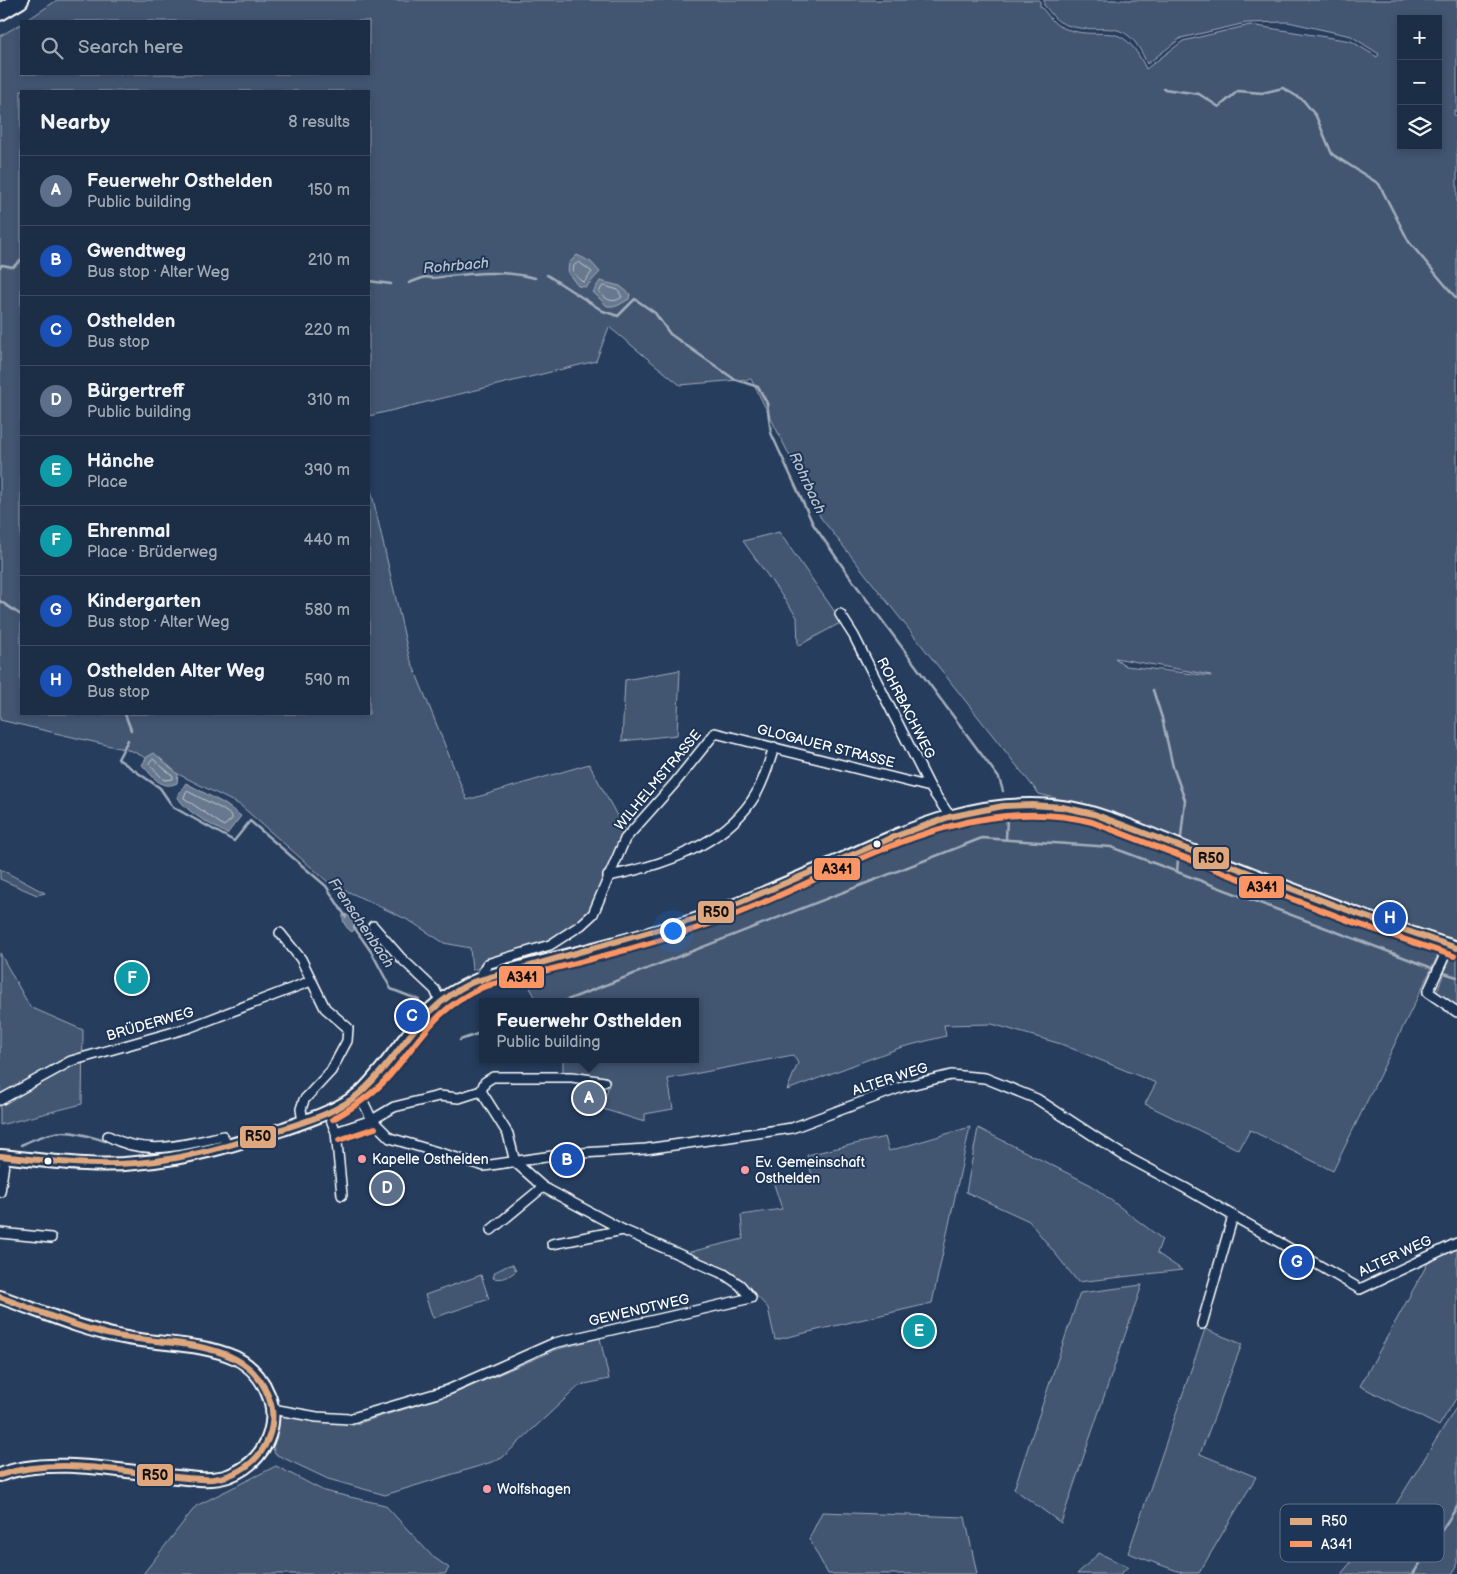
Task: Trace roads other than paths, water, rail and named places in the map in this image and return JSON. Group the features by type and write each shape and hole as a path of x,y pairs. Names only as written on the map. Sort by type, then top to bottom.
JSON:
{"highway":[{"path":"0,12 20,0"}],"main road":[{"path":"3,1156 85,1164 135,1164 228,1147 303,1122 328,1112 359,1093 383,1070 415,1028 440,1001 462,987 480,979 636,938 709,915 775,889 904,832 949,816 1001,805 1028,804 1066,808 1114,822 1453,947"},
{"path":"0,1297 108,1334 198,1348 230,1356 248,1366 257,1374 270,1397 272,1409 272,1422 264,1447 249,1465 228,1476 191,1478 57,1466 22,1468 0,1474"}],"street":[{"name":"ROHRBACHWEG","path":"840,614 854,636 930,787 949,816"},
{"name":"GLOGAUER STRASSE","path":"715,733 930,787"},
{"name":"WILHELMSTRASSE","path":"480,979 487,964 550,945 581,926 593,914 625,839 674,784 715,733"},
{"path":"608,876 635,871 689,851 710,840 733,823 755,796 766,774 774,748"},
{"path":"373,926 400,957 435,990 440,1001"},
{"path":"280,933 301,959 325,1008 348,1028 347,1041 331,1071 304,1100 301,1109 303,1122"},
{"path":"1453,947 1428,992 1457,1012"},
{"name":"BRÜDERWEG","path":"0,1100 72,1061 188,1028 311,980"},
{"name":"ALTER WEG","path":"359,1093 372,1120 390,1138 484,1166 566,1154 646,1149 792,1128 902,1087 951,1075 966,1075 985,1078 1037,1099 1123,1155 1360,1289 1457,1243"},
{"path":"515,1162 508,1134 482,1091 485,1082 493,1077 572,1077 604,1082"},
{"path":"336,1132 372,1120 394,1107 439,1096 459,1098 482,1091"},
{"path":"328,1112 336,1132 342,1195"},
{"path":"108,1136 122,1144 164,1149 224,1136 228,1147"},
{"path":"0,1192 3,1156"},
{"name":"GEWENDTWEG","path":"272,1409 317,1417 349,1419 448,1390 554,1344 751,1298 740,1285 724,1274 623,1230 542,1187 515,1162"},
{"path":"491,1230 542,1187"},
{"path":"1202,1324 1233,1216"},
{"path":"552,1244 623,1230"},
{"path":"0,1233 51,1238"}],"water":[{"path":"577,255 591,262 600,272 586,287 578,286 568,273 569,263"},
{"path":"600,281 620,286 630,294 629,299 617,306 607,306 593,292"},
{"path":"154,753 178,774 177,783 166,785 157,781 142,765 147,757"},
{"path":"186,783 225,804 241,816 227,834 199,818 181,802 177,796"},
{"path":"346,914 359,925 352,932 346,927 344,922 343,915"}],"waterway":[{"path":"1164,89 1199,94 1219,107 1238,91 1262,93 1283,88 1303,100 1316,116 1332,154 1379,184 1409,242 1457,299"},
{"name":"Rohrbach","path":"0,267 2,265 13,267 20,261"},
{"name":"Rohrbach","path":"409,283 425,277 484,273 522,275 535,278"},
{"name":"Rohrbach","path":"547,275 603,311 618,316 635,299 655,313 670,334 734,379 758,387 767,403 771,433 813,524 999,778 1003,791"},
{"name":"Rohrbach","path":"370,281 391,284"},
{"name":"Frenschenbach","path":"0,601 20,614"},
{"path":"1153,690 1162,718 1173,767 1185,800 1181,837"},
{"name":"Frenschenbach","path":"125,715 131,730"},
{"name":"Frenschenbach","path":"128,740 118,759 160,788 173,807 234,841 250,821 326,886 346,917"},
{"name":"Rohrbach","path":"1006,839 1007,818"},
{"path":"572,998 982,838 1111,847 1432,968"},
{"path":"1177,872 1178,859"},
{"name":"Frenschenbach","path":"354,927 372,953 391,989 419,1000"},
{"path":"1444,973 1457,977"},
{"path":"460,1040 479,1033"},
{"path":"21,1145 33,1139 62,1132 81,1134 105,1141"},
{"path":"1444,1527 1457,1507"},
{"path":"1413,1574 1421,1562"}],"place":[{"name":"Osthelden Alter Weg","path":"1390,918"},
{"name":"Ehrenmal","path":"132,978"},
{"name":"Osthelden","path":"412,1016"},
{"name":"Feuerwehr Osthelden","path":"589,1098"},
{"name":"Kapelle Osthelden","path":"362,1159"},
{"name":"Gwendtweg","path":"567,1160"},
{"name":"Ev. Gemeinschaft Osthelden","path":"745,1170"},
{"name":"Bürgertreff","path":"387,1188"},
{"name":"Kindergarten","path":"1297,1262"},
{"name":"Hänche","path":"919,1331"},
{"name":"Wolfshagen","path":"487,1489"}]}
